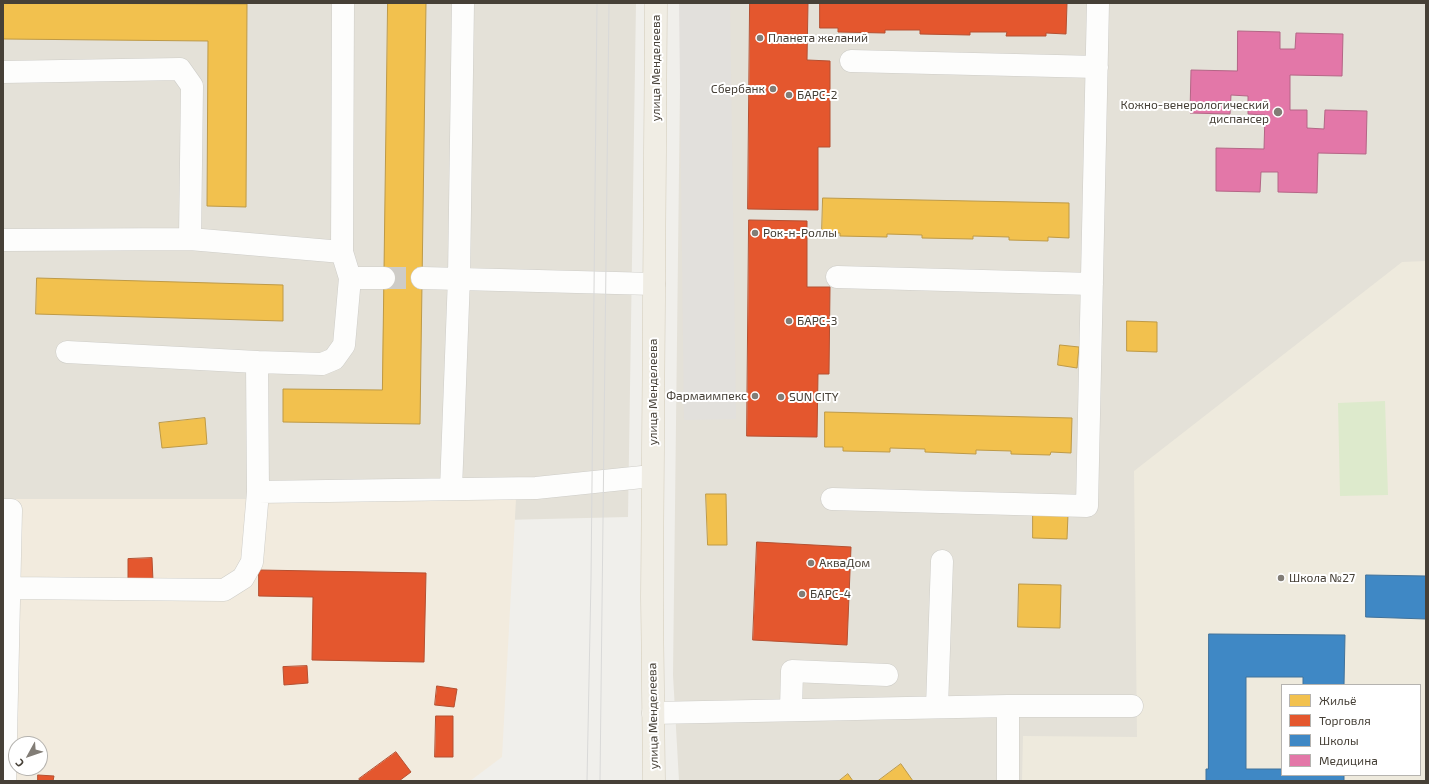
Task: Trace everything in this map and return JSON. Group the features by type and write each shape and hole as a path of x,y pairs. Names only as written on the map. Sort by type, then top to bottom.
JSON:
{"main road":[{"name":"улица Менделеева","path":"654,781 652,476 656,3"}],"lane":[{"path":"67,352 322,364 334,359 344,345 350,278 342,252 343,3"},
{"path":"451,489 459,277 463,3"},
{"path":"832,499 1087,506 1098,3"},
{"path":"851,61 1097,67"},
{"path":"3,72 180,69 192,86 190,239"},
{"path":"3,240 190,239 342,252"},
{"path":"422,278 459,277 654,284"},
{"path":"350,278 384,278"},
{"path":"837,278 1092,284"},
{"path":"9,588 224,590 243,578 252,562 258,492 257,362"},
{"path":"258,492 553,487 652,476"},
{"path":"3,510 11,510 4,731 5,781"},
{"path":"937,707 942,561"},
{"path":"791,709 792,672 887,676"},
{"path":"1008,706 1008,781"},
{"path":"653,713 791,709 1132,706"}],"shaded area":[{"path":"3,3 636,3 628,517 3,532"},
{"path":"679,3 730,3 736,419 684,420"},
{"path":"681,3 1426,3 1426,781 679,781 673,675"},
{"name":"Школа №27","path":"1426,261 1426,781 1022,781 1023,736 1137,737 1134,471 1402,262"},
{"path":"3,499 516,499 502,757 470,781 3,781"}],"green space":[{"path":"1385,401 1388,495 1340,496 1338,403"}],"building: Жильё":[{"path":"3,3 247,4 246,207 207,206 208,41 3,39"},
{"path":"388,3 426,3 420,424 283,422 283,389 382,390"},
{"path":"823,198 1069,203 1069,238 1048,237 1048,241 1009,240 1009,237 973,236 973,239 922,238 922,235 887,234 887,237 840,236 840,233 822,232"},
{"path":"37,278 283,285 283,321 36,314"},
{"path":"1127,321 1157,322 1157,352 1127,351"},
{"path":"1060,345 1079,347 1077,368 1058,365"},
{"path":"825,412 1072,418 1071,453 1051,452 1050,455 1011,454 1011,451 976,450 976,454 925,452 925,449 890,448 890,452 843,451 843,447 825,447"},
{"path":"205,418 207,444 162,448 159,423"},
{"path":"706,494 726,494 727,545 708,545"},
{"path":"1033,513 1068,514 1067,539 1033,538"},
{"path":"1019,584 1061,585 1060,628 1018,627"},
{"path":"901,764 913,781 878,781"},
{"path":"848,774 853,781 839,781"}],"building: Торговля":[{"name":"БАРС-2","path":"750,3 808,3 807,60 830,61 830,147 818,147 818,210 748,209"},
{"path":"820,3 1067,3 1066,34 1046,33 1046,36 1006,36 1007,32 970,32 970,35 920,34 920,30 885,30 885,33 838,32 838,28 820,28"},
{"name":"БАРС-3","path":"749,220 807,221 807,287 830,287 829,374 818,374 817,437 747,436"},
{"name":"БАРС-4","path":"757,542 851,547 847,645 753,640"},
{"path":"152,558 153,581 128,582 128,559"},
{"path":"259,570 426,573 424,662 312,660 313,597 259,596"},
{"path":"307,666 308,683 284,685 283,667"},
{"path":"437,686 457,689 454,707 435,705"},
{"path":"436,716 453,716 453,757 435,757"},
{"path":"396,752 411,772 399,781 360,781 359,779"},
{"path":"38,776 54,776 53,781 38,781"}],"building: Школы":[{"path":"1366,575 1426,576 1426,619 1366,617"},
{"path":"1209,634 1345,635 1344,684 1303,684 1303,677 1246,677 1246,769 1281,769 1281,776 1344,776 1344,781 1206,781 1206,769 1208,769"}],"building: Медицина":[{"name":"Кожно-венерологический диспансер","path":"1238,31 1280,32 1280,49 1295,49 1296,33 1343,34 1342,76 1290,75 1290,110 1307,110 1307,128 1324,129 1325,110 1367,111 1366,154 1318,153 1317,193 1278,192 1278,172 1261,172 1260,192 1216,191 1216,148 1264,149 1265,115 1248,114 1248,96 1231,95 1230,114 1190,113 1191,70 1237,71"}],"tunnel":[{"path":"384,278 422,278"}],"tram line":[{"path":"587,781 591,579 597,3"},
{"path":"600,781 609,3"}],"place":[{"name":"Планета желаний","path":"760,38"},
{"name":"Сбербанк","path":"773,89"},
{"name":"БАРС-2","path":"789,95"},
{"name":"Кожно-венерологический диспансер","path":"1278,112"},
{"name":"Рок-н-Роллы","path":"755,233"},
{"name":"БАРС-3","path":"789,321"},
{"name":"Фармаимпекс","path":"755,396"},
{"name":"SUN CITY","path":"781,397"},
{"name":"АкваДом","path":"811,563"},
{"name":"Школа №27","path":"1281,578"},
{"name":"БАРС-4","path":"802,594"}]}
